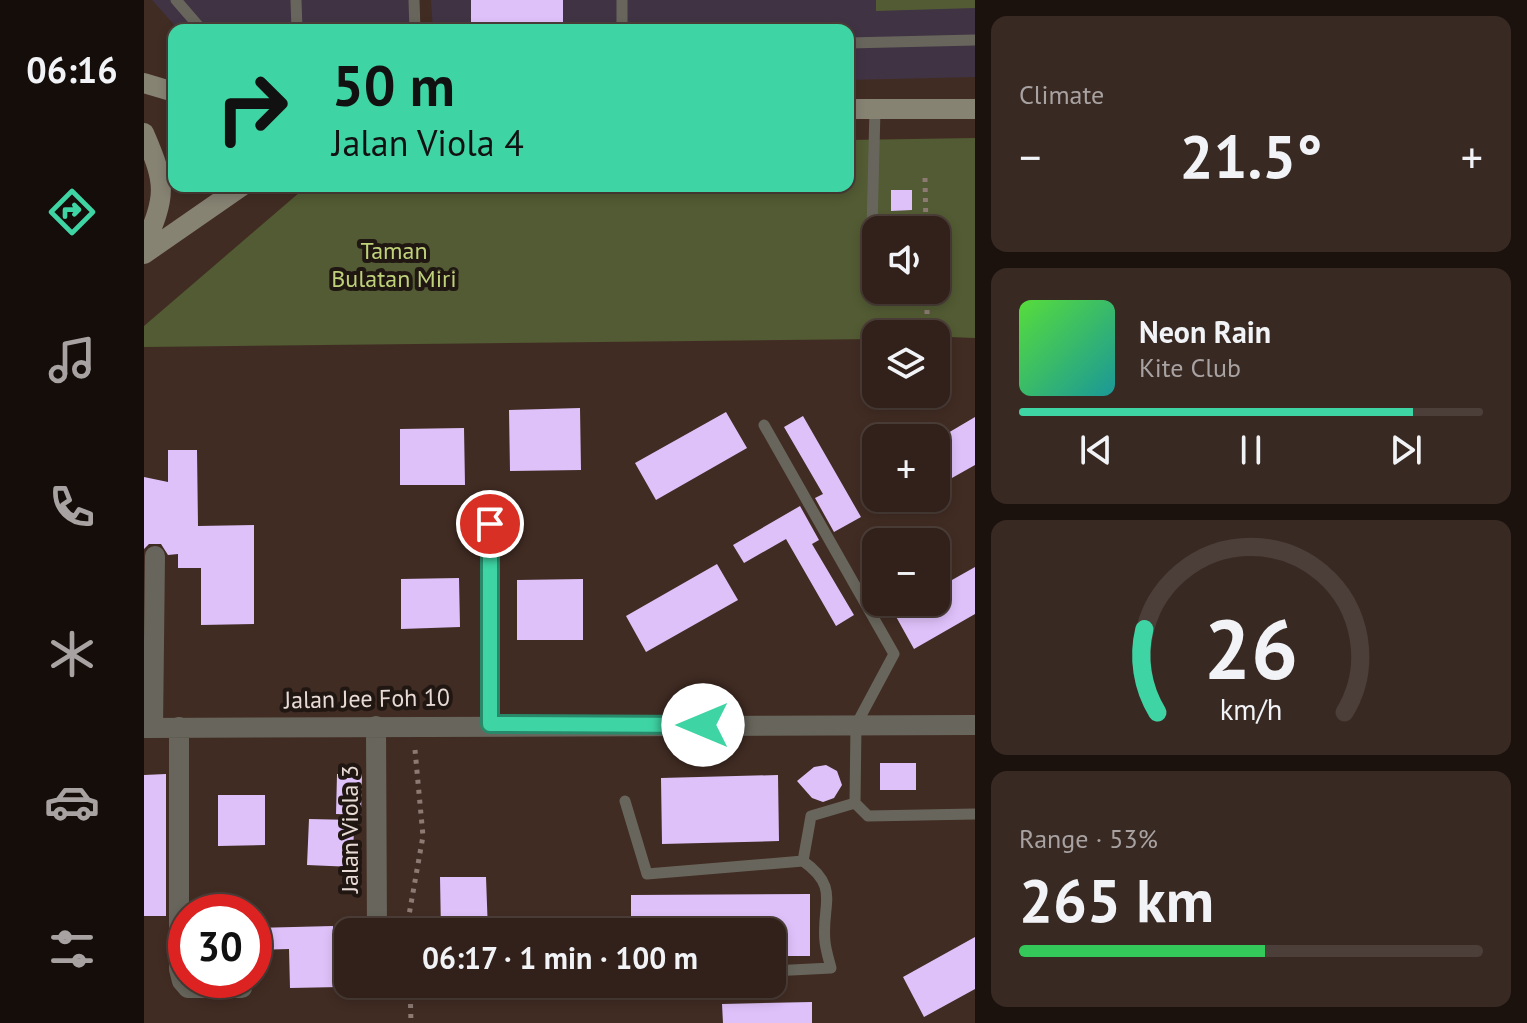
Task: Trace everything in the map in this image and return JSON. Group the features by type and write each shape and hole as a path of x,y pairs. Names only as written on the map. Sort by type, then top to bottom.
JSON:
{"street":[{"path":"144,83 168,90"},
{"path":"854,109 975,109"},
{"path":"144,133 159,167 162,205 144,247"},
{"path":"144,254 233,192"},
{"path":"490,524 490,724"},
{"path":"148,728 155,556"},
{"name":"Jalan Jee Foh 10","path":"148,728 490,724 975,725"},
{"name":"Jalan Viola 3","path":"376,726 377,918"},
{"path":"179,727 179,894"}],"lane":[{"path":"176,0 197,24"},
{"path":"296,0 297,24"},
{"path":"414,0 415,24"},
{"path":"622,0 622,24"},
{"path":"854,43 975,40"},
{"path":"872,216 875,109"},
{"path":"764,425 894,654 856,725 855,803 868,816 975,814"},
{"path":"625,801 647,874 803,861 818,871 828,889 825,941 831,968 786,970"},
{"path":"803,861 811,816 855,803"}],"path":[{"path":"925,178 926,216"},
{"path":"408,918 423,836 414,725"},
{"path":"410,998 411,1023"}],"shaded area":[{"path":"152,0 409,0 410,24 174,24"},
{"path":"431,0 975,0 975,77 854,80 854,24 433,24"}],"green space":[{"path":"876,0 975,0 975,8 876,11"},
{"name":"Taman Bulatan Miri","path":"975,138 975,338 950,337 950,320 862,320 862,339 144,347 144,326 300,192 854,192 854,140"}],"building":[{"path":"471,0 563,0 563,24 471,24"},
{"path":"891,190 912,190 912,210 891,211"},
{"path":"580,408 581,470 510,471 509,410"},
{"path":"726,412 747,448 656,500 635,463"},
{"path":"803,416 861,517 834,532 815,498 823,494 784,427"},
{"path":"975,417 975,465 950,479 950,432"},
{"path":"464,428 465,485 400,485 400,429"},
{"path":"168,450 197,450 198,526 254,525 254,624 201,625 201,568 178,568 178,554 168,555 161,544 149,544 144,549 144,477 168,482"},
{"path":"800,506 819,540 812,544 854,615 836,626 786,539 744,563 733,545"},
{"path":"717,564 738,600 646,652 626,616"},
{"path":"975,567 975,614 914,649 896,616 950,616 950,581"},
{"path":"459,578 460,627 401,629 401,579"},
{"path":"583,579 583,640 517,640 517,580"},
{"path":"880,763 916,763 916,790 880,790"},
{"path":"826,765 837,771 842,785 834,798 823,802 812,798 797,781 814,767"},
{"path":"166,774 166,916 144,916 144,775"},
{"path":"337,774 362,774 361,815 336,814"},
{"path":"778,775 779,841 662,844 661,778"},
{"path":"218,795 265,795 265,845 218,846"},
{"path":"309,819 354,820 353,867 307,865"},
{"path":"440,877 486,877 487,918 441,918"},
{"path":"810,894 810,956 786,956 786,918 631,918 631,895"},
{"path":"333,926 334,987 290,988 289,949 272,949 272,928"},
{"path":"975,937 975,989 924,1017 903,977"},
{"path":"812,1002 812,1023 723,1023 722,1004"}],"route":[{"path":"490,524 490,724 703,725"}]}
